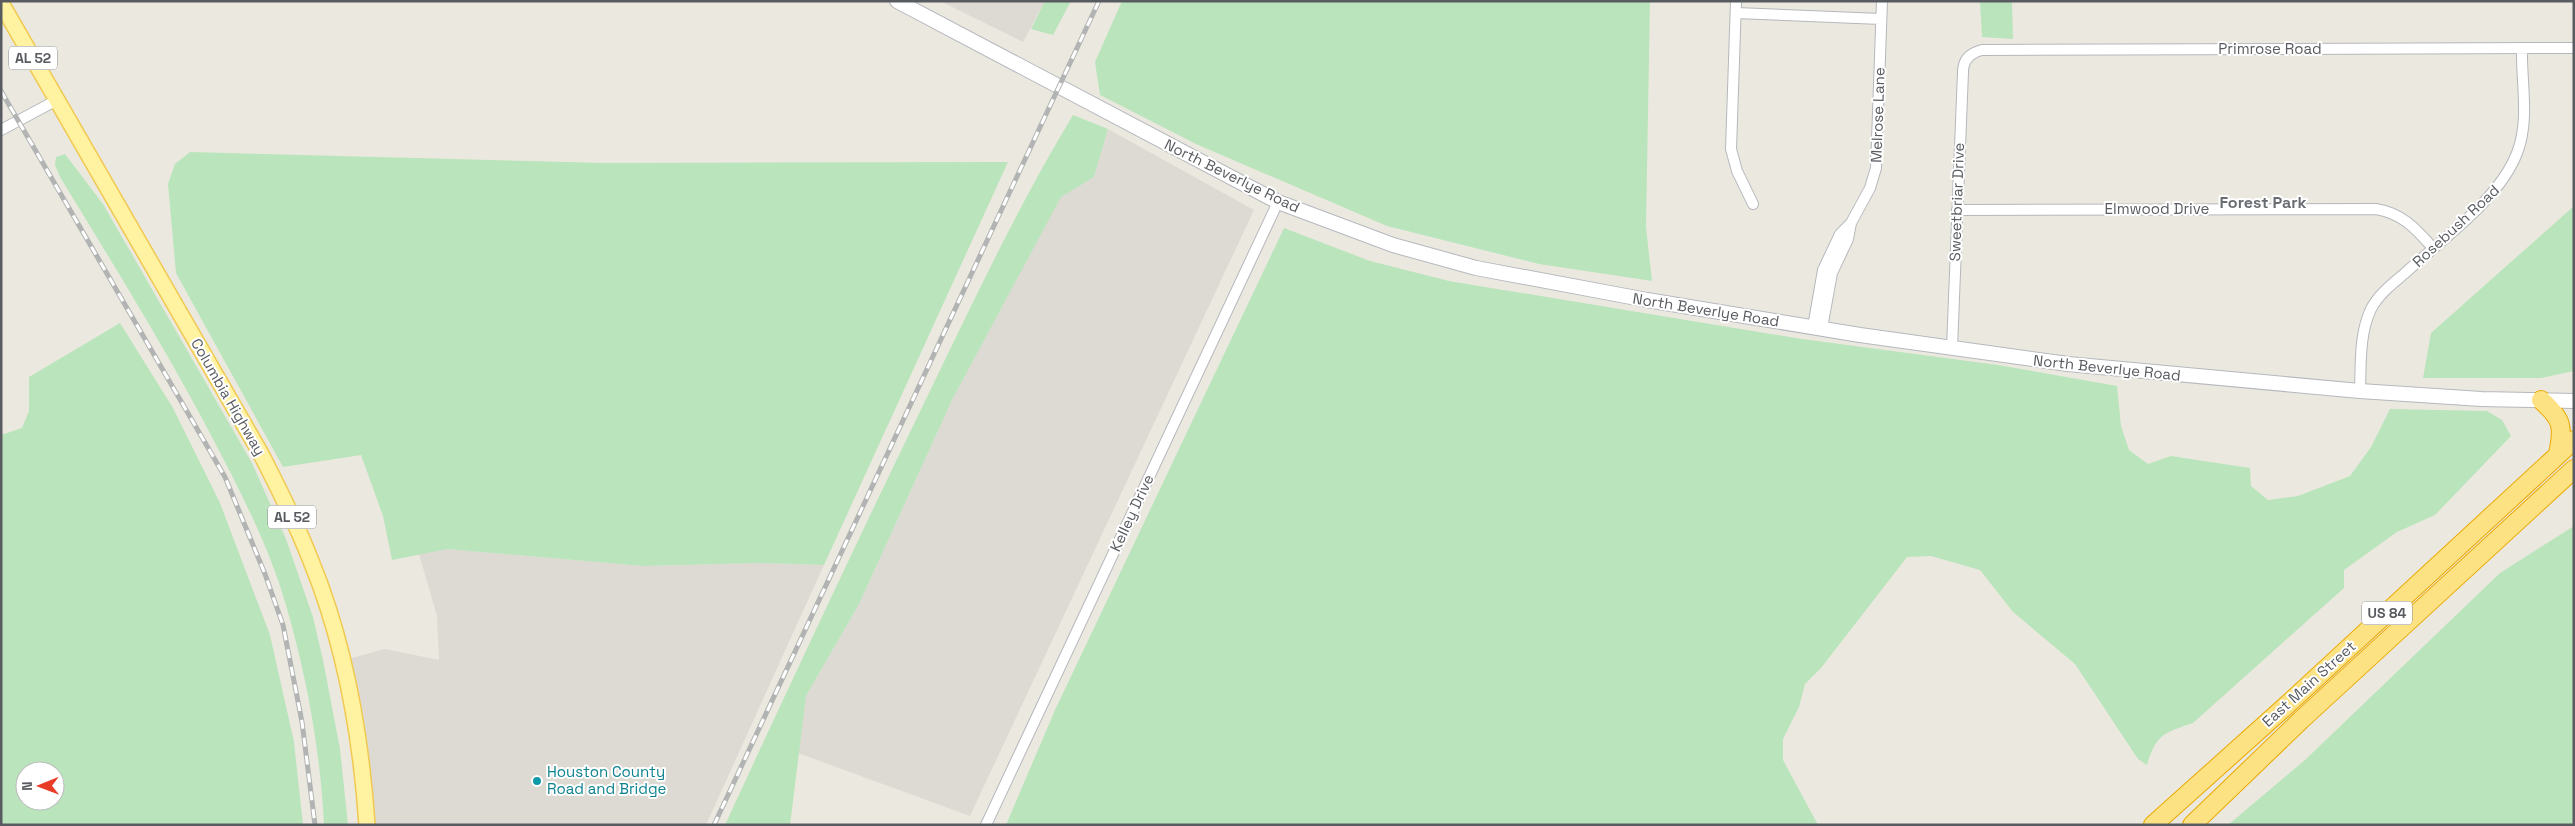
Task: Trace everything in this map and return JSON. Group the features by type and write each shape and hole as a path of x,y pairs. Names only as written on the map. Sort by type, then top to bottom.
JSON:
{"highway":[{"path":"2541,400 2559,418 2562,427 2558,454"},
{"name":"East Main Street","path":"2153,825 2574,440"},
{"name":"East Main Street","path":"2192,825 2301,720 2574,469"}],"main road":[{"name":"Columbia Highway","path":"1,3 262,454 312,563 333,626 351,702 360,756 366,825"}],"street":[{"name":"North Beverlye Road","path":"897,1 1278,202 1393,245 1476,268 1647,300 1818,328 2068,364 2360,391 2481,399 2574,401"},
{"path":"1736,1 1731,149 1737,171 1753,204"},
{"name":"Melrose Lane","path":"1818,328 1832,273 1848,239 1851,223 1870,188 1876,168 1882,1"},
{"path":"1736,13 1881,19"},
{"name":"Rosebush Road","path":"2360,391 2362,342 2371,308 2379,296 2488,198 2505,177 2518,152 2524,117 2522,48"},
{"name":"Primrose Road","path":"1968,57 1982,50 2574,48"},
{"name":"Sweetbriar Drive","path":"1952,348 1963,67 1968,57"},
{"path":"1,130 57,100"},
{"name":"Kelley Drive","path":"986,825 1278,202"},
{"name":"Elmwood Drive","path":"1957,210 2376,208 2391,212 2407,221 2433,248"}],"shaded area":[{"path":"940,1 1045,1 1023,42"},
{"path":"1108,129 1254,210 970,816 798,753 806,696 859,604 952,400 1061,196 1094,177"},
{"path":"447,549 643,566 759,563 824,565 706,825 372,825 348,659 385,649 439,660 437,616 419,554"}],"green space":[{"path":"1045,1 1071,1 1053,35 1031,29"},
{"path":"1122,1 1650,1 1646,227 1652,281 1539,264 1387,226 1196,144 1100,95 1095,62"},
{"path":"1980,1 2012,1 2013,39 1982,37"},
{"path":"1073,115 1108,129 1094,177 1061,197 952,400 859,604 806,696 790,825 725,825 850,557 979,290 1033,184"},
{"path":"190,152 605,163 1008,162 824,565 759,563 643,566 447,549 392,560 383,516 361,455 283,467 176,273 168,184 175,164"},
{"path":"65,154 103,204 252,463 286,539 313,617 323,660 340,749 348,825 324,825 315,733 303,672 288,612 265,546 249,509 177,372 60,177 55,165 56,157"},
{"path":"2574,206 2574,371 2541,378 2423,378 2431,333"},
{"path":"1284,228 1370,261 1449,281 1802,339 1998,365 2117,386 2121,426 2129,450 2148,464 2171,456 2250,468 2251,486 2268,500 2298,496 2350,476 2371,447 2390,409 2487,411 2502,420 2511,436 2435,515 2397,532 2344,570 2344,588 2193,723 2162,736 2154,747 2147,765 2138,759 2075,664 2013,612 1980,570 1931,556 1907,557 1821,668 1805,684 1799,707 1783,739 1783,760 1818,825 1006,825 1055,710"},
{"path":"120,323 173,408 220,503 270,635 294,742 303,825 1,825 1,435 22,428 29,411 29,377"},
{"path":"2574,526 2574,825 2228,825 2305,760 2500,573"}],"railway":[{"path":"714,825 1099,1"},
{"path":"1,91 225,477 265,574 283,625 302,722 315,825"}],"place":[{"name":"Houston County Road and Bridge","path":"537,781"}],"district":[{"name":"Forest Park","path":"2263,202"}]}
